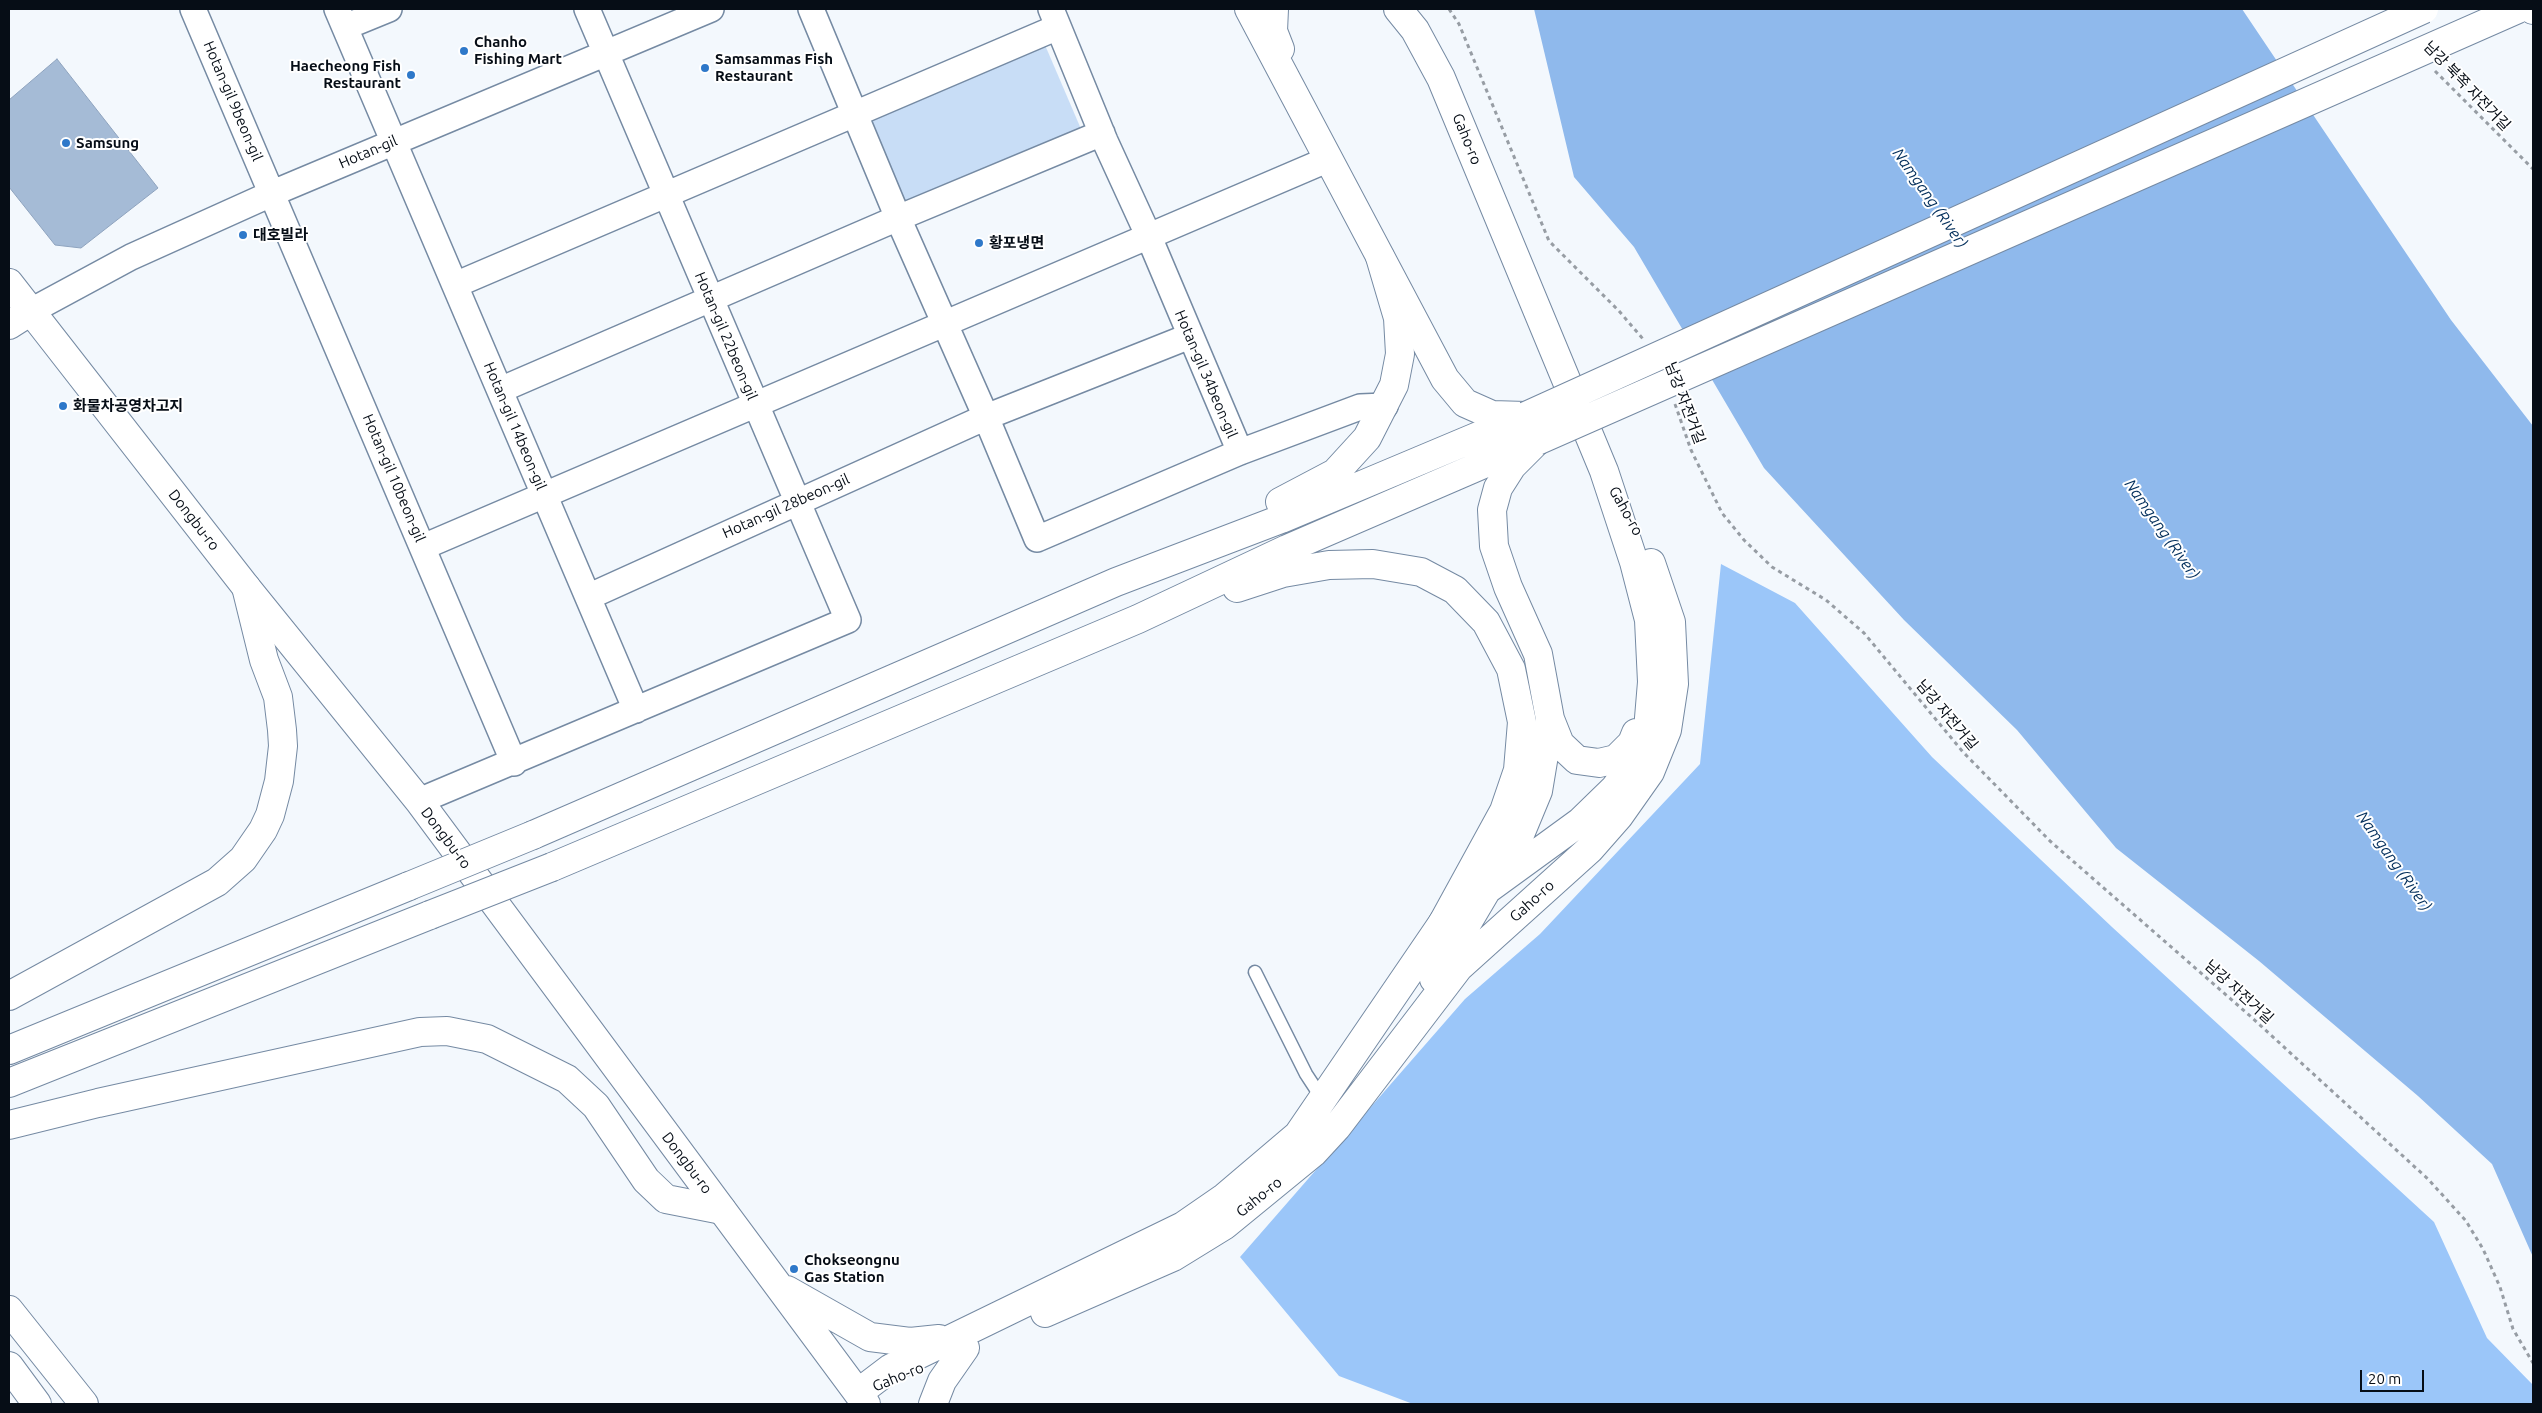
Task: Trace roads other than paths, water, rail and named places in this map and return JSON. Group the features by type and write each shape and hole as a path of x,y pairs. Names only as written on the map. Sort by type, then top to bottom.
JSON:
{"main road":[{"path":"1249,9 1445,379 1465,403 1492,415 1526,416"},
{"path":"1274,9 1273,30 1306,116"},
{"name":"Gaho-ro","path":"1336,1105 1444,921 1580,822 1615,788 1636,760 1648,730 1652,682 1649,620 1634,562 1604,471 1442,78 1416,30 1398,9"},
{"path":"9,1050 533,835 1116,582 1282,519 1526,416 2424,9"},
{"path":"9,1082 552,867 1138,619 1286,548 1537,441 2518,9"},
{"path":"1116,582 1335,473 1366,438 1385,406 1394,385 1400,354 1398,318 1380,257"},
{"name":"Dongbu-ro","path":"9,283 246,587 419,802 862,1399"},
{"path":"9,325 31,311"},
{"path":"1537,441 1512,466 1498,488 1492,510 1494,546 1508,587 1538,654 1550,719 1560,744 1577,760 1599,763 1616,759 1632,743 1644,715 1652,682"},
{"name":"Gaho-ro","path":"862,1399 890,1368 959,1343 1183,1226 1225,1197 1336,1105 1391,1054 1459,967 1590,849 1619,816 1650,772 1667,730 1674,684 1671,622 1646,548 1604,471"},
{"path":"1138,619 1284,573 1329,565 1373,564 1421,572 1456,590 1486,622 1511,669 1522,722 1518,770 1504,811 1441,926"},
{"path":"9,996 217,882 243,859 263,830 270,815 279,781 283,746 282,721 278,697 264,660 246,587"},
{"path":"1391,1054 1521,832 1538,791 1550,719"},
{"path":"9,1125 88,1105 420,1032 447,1030 486,1040 567,1079 596,1106 646,1180 666,1199 722,1210"},
{"path":"777,1284 870,1337 910,1342 959,1343 932,1404"},
{"path":"9,1310 84,1404"},
{"path":"9,1366 37,1404"}],"street":[{"name":"Hotan-gil 9beon-gil","path":"193,9 273,194"},
{"path":"341,18 389,9"},
{"name":"Hotan-gil 22beon-gil","path":"587,9 848,620 636,710"},
{"name":"Hotan-gil","path":"31,311 131,257 394,141 711,9"},
{"path":"811,9 898,218 986,417 1037,539 1240,452"},
{"name":"Hotan-gil 14beon-gil","path":"341,18 636,710"},
{"path":"455,285 855,113 1055,18"},
{"name":"Hotan-gil 34beon-gil","path":"1055,18 1102,133 1240,452 1360,407 1385,406"},
{"path":"500,390 898,218 1102,133"},
{"path":"423,547 1329,160"},
{"name":"Hotan-gil 10beon-gil","path":"273,194 514,762"},
{"name":"Hotan-gil 28beon-gil","path":"588,597 798,500 986,417 1190,336"},
{"path":"419,802 636,710"}],"lane":[{"path":"1255,972 1306,1074 1336,1105"}],"water":[{"name":"Namgang (River)","path":"1534,9 2242,9 2451,320 2533,426 2533,1257 2492,1164 2418,1096 2259,961 2116,848 2017,730 1904,620 1764,468 1634,247 1574,177"}],"place":[{"name":"Chanho Fishing Mart","path":"464,51"},
{"name":"Samsammas Fish Restaurant","path":"705,68"},
{"name":"Haecheong Fish Restaurant","path":"411,75"},
{"name":"Samsung","path":"66,143"},
{"name":"대호빌라","path":"243,235"},
{"name":"황포냉면","path":"979,243"},
{"name":"화물차공영차고지","path":"63,406"},
{"name":"Chokseongnu Gas Station","path":"794,1269"}]}
